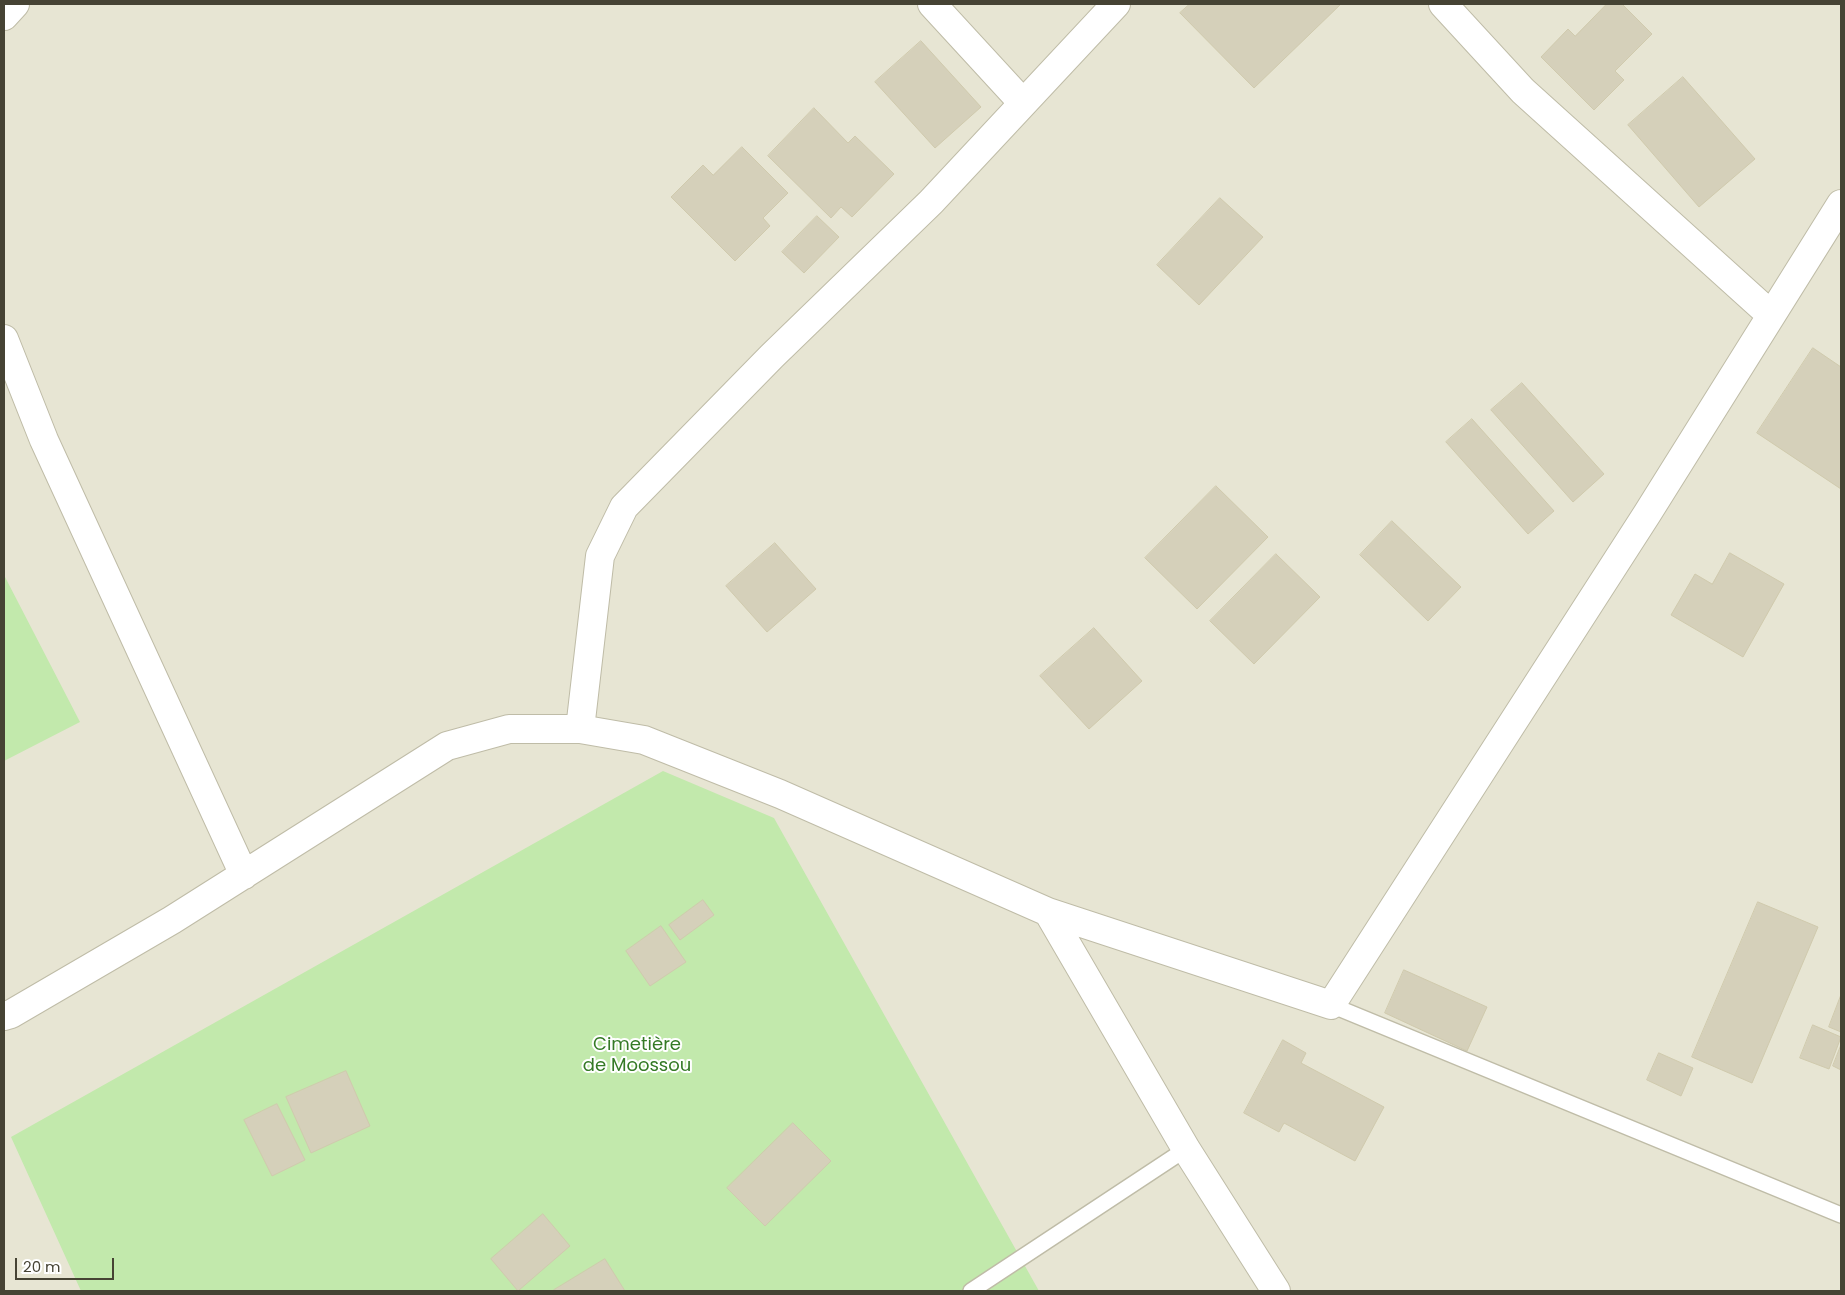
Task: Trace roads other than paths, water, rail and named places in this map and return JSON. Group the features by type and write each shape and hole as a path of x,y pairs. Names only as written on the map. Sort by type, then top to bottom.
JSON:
{"street":[{"path":"4,16 15,4"},
{"path":"932,4 1023,104"},
{"path":"580,729 600,556 624,507 772,356 931,202 1116,4"},
{"path":"1443,4 1523,91 1771,315"},
{"path":"6,1018 172,920 446,746 508,730 580,729 644,740 771,790 1048,912 1331,1005 1642,522 1841,204"},
{"path":"4,339 44,440 244,875"},
{"path":"1048,912 1186,1149 1276,1291"}],"lane":[{"path":"1331,1005 1841,1216"},
{"path":"971,1291 1186,1149"}],"park label":[{"name":"Cimetière de Moossou","path":"637,1055"}]}
